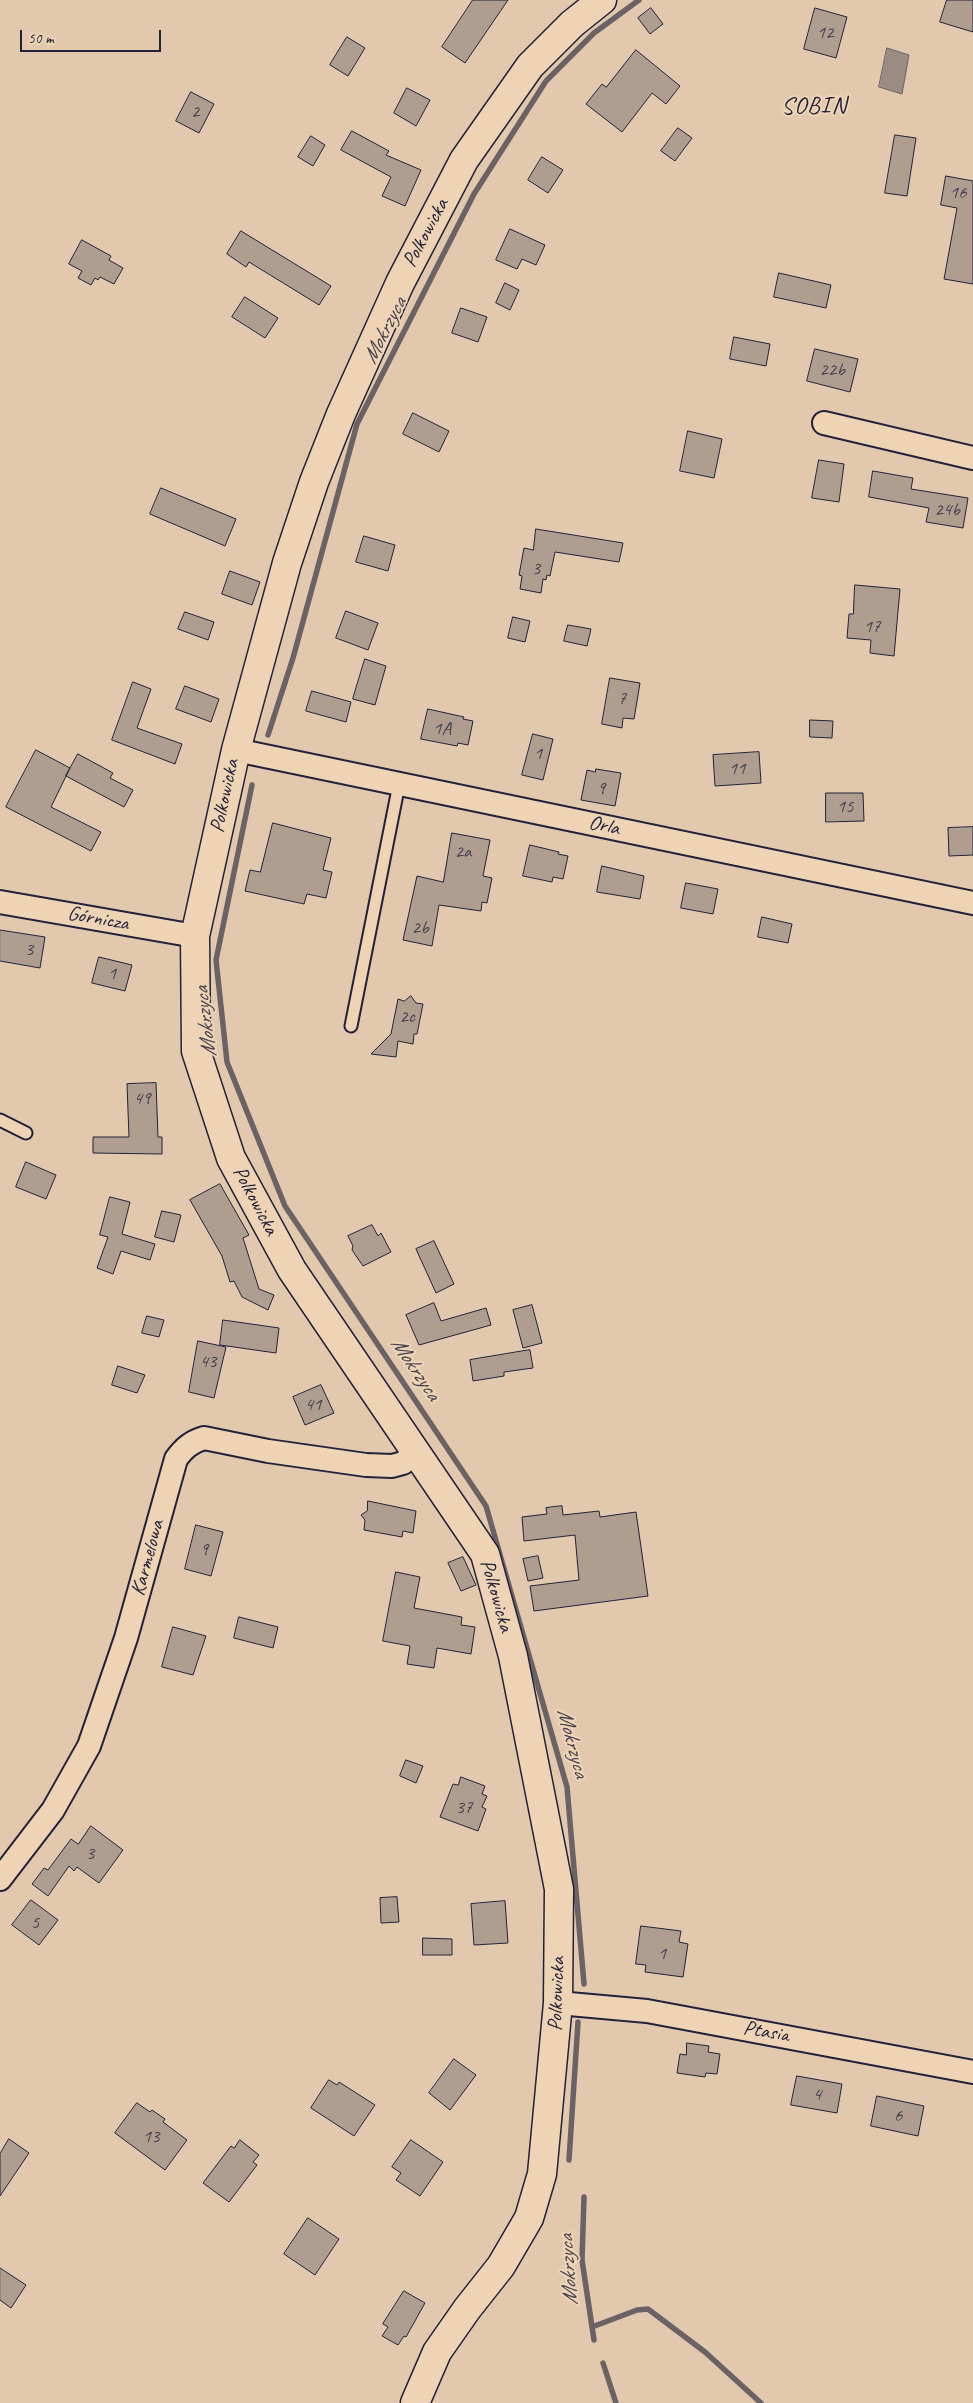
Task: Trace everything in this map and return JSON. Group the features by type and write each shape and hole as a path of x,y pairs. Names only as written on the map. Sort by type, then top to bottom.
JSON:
{"street":[{"name":"Polkowicka","path":"415,2403 437,2352 466,2309 501,2266 529,2218 542,2174 558,2002 559,1889 513,1656 484,1554 292,1270 231,1158 196,1050 195,936 236,750 287,563 314,482 341,414 400,283 464,160 530,66 572,24 602,0"},
{"path":"824,423 973,458"},
{"name":"Orla","path":"236,750 973,903"},
{"name":"Górnicza","path":"0,902 195,936"},
{"name":"Karmelowa","path":"0,1879 53,1810 89,1746 126,1638 176,1459 184,1448 194,1441 204,1438 268,1451 366,1466 392,1466 403,1463 416,1453"},
{"name":"Ptasia","path":"558,2002 648,2011 973,2072"}],"lane":[{"path":"351,1026 399,784"},
{"path":"0,1120 26,1133"}],"shaded area":[{"path":"887,48 909,55 902,94 879,87"}],"building":[{"path":"473,0 508,0 465,63 442,47"},
{"path":"947,0 973,0 973,32 940,22"},
{"path":"651,8 663,24 650,34 638,18"},
{"path":"815,8 847,17 836,58 804,49"},
{"path":"347,37 365,48 348,76 330,65"},
{"path":"636,50 680,86 666,104 652,93 622,132 586,104 602,84 606,87"},
{"path":"407,88 430,100 416,126 394,113"},
{"path":"191,92 214,104 199,133 176,121"},
{"path":"678,128 692,138 675,161 661,151"},
{"path":"352,131 389,151 386,155 421,170 405,206 382,196 391,177 341,150"},
{"path":"895,135 916,138 907,196 885,193"},
{"path":"311,136 325,145 313,166 298,157"},
{"path":"542,157 563,170 548,193 528,180"},
{"path":"946,176 973,181 973,284 944,279 957,208 941,205"},
{"path":"510,229 545,245 536,265 522,259 517,269 496,260"},
{"path":"241,231 331,286 319,305 249,262 246,267 227,254"},
{"path":"82,240 111,256 109,260 123,268 114,284 100,277 98,280 95,278 91,285 78,278 82,271 69,264"},
{"path":"779,273 831,285 826,308 774,297"},
{"path":"505,283 519,290 510,310 496,303"},
{"path":"245,297 278,318 265,338 232,317"},
{"path":"461,308 487,317 478,342 452,333"},
{"path":"734,337 770,344 766,366 730,359"},
{"path":"815,349 858,359 850,392 807,381"},
{"path":"413,413 449,431 439,452 403,434"},
{"path":"688,431 722,439 714,478 680,471"},
{"path":"819,460 844,464 839,502 812,498"},
{"path":"873,471 913,478 911,489 968,498 963,528 926,522 929,508 869,497"},
{"path":"161,488 236,519 225,546 150,514"},
{"path":"536,529 623,543 619,562 555,552 550,576 547,575 546,580 543,579 541,593 520,589 522,576 519,575 524,548 533,550"},
{"path":"364,536 395,545 388,571 356,562"},
{"path":"230,571 260,582 252,605 222,594"},
{"path":"855,585 900,589 894,656 870,653 871,640 847,638 849,614 853,614"},
{"path":"346,611 378,623 368,650 336,638"},
{"path":"185,612 214,622 208,640 178,629"},
{"path":"513,617 530,621 525,642 508,638"},
{"path":"568,625 591,629 587,646 564,641"},
{"path":"365,659 386,666 375,705 353,699"},
{"path":"610,678 640,683 634,719 623,718 622,728 602,724"},
{"path":"133,682 151,689 137,728 182,744 175,764 112,740"},
{"path":"185,686 219,699 211,722 176,709"},
{"path":"312,691 351,702 346,722 306,711"},
{"path":"428,709 464,717 463,719 473,721 468,745 458,743 457,746 421,739"},
{"path":"810,720 833,721 832,738 810,737"},
{"path":"533,734 553,739 543,780 522,775"},
{"path":"36,750 70,768 51,807 101,832 91,851 6,807"},
{"path":"759,752 761,783 715,786 713,755"},
{"path":"78,754 113,773 110,778 133,790 124,807 66,776"},
{"path":"596,769 621,773 615,806 581,800 587,770 595,772"},
{"path":"826,793 863,793 864,821 826,822"},
{"path":"273,823 331,838 323,870 332,872 326,898 307,894 304,904 245,891 250,870 260,872"},
{"path":"973,827 973,855 949,856 948,828"},
{"path":"452,833 490,840 483,876 492,878 487,903 482,902 481,911 439,905 432,946 403,940 417,876 443,882"},
{"path":"530,845 568,856 563,879 553,877 552,882 523,876"},
{"path":"602,866 644,876 640,899 597,892"},
{"path":"686,883 718,889 713,914 681,908"},
{"path":"762,917 792,924 788,943 758,937"},
{"path":"0,930 45,937 40,968 0,961"},
{"path":"99,957 132,965 125,991 92,983"},
{"path":"411,996 416,1003 423,1004 413,1044 398,1041 396,1057 371,1054 391,1034 398,999 404,1001"},
{"path":"156,1083 158,1137 162,1137 162,1154 93,1153 93,1137 129,1137 127,1084"},
{"path":"26,1162 56,1175 46,1199 16,1187"},
{"path":"220,1184 249,1235 243,1238 259,1289 274,1295 268,1310 242,1297 234,1281 230,1282 222,1256 190,1200"},
{"path":"110,1197 130,1202 122,1234 155,1244 150,1260 121,1251 113,1274 97,1268 108,1237 100,1235"},
{"path":"162,1211 181,1215 174,1242 155,1237"},
{"path":"372,1225 378,1236 381,1233 391,1252 363,1266 352,1250 353,1246 348,1236"},
{"path":"434,1241 454,1284 436,1293 416,1249"},
{"path":"434,1303 441,1321 486,1308 491,1325 419,1345 406,1315"},
{"path":"532,1305 542,1343 523,1348 513,1310"},
{"path":"147,1316 164,1320 159,1337 142,1333"},
{"path":"223,1320 279,1328 276,1353 220,1345"},
{"path":"198,1341 226,1347 214,1398 189,1392"},
{"path":"530,1350 533,1368 504,1372 504,1376 473,1381 470,1360"},
{"path":"118,1366 145,1375 137,1393 112,1385"},
{"path":"321,1385 334,1413 305,1425 293,1397"},
{"path":"368,1501 416,1511 413,1533 403,1531 402,1537 364,1530 365,1520 361,1515 367,1511"},
{"path":"562,1506 563,1515 599,1511 600,1517 636,1512 648,1596 534,1611 530,1586 579,1580 575,1535 524,1541 522,1517 547,1514 546,1508"},
{"path":"196,1525 223,1532 211,1576 185,1569"},
{"path":"538,1556 543,1578 528,1581 523,1559"},
{"path":"463,1557 476,1585 461,1591 448,1563"},
{"path":"396,1572 420,1577 414,1608 462,1617 461,1625 475,1627 471,1654 437,1648 434,1668 407,1664 410,1646 383,1641"},
{"path":"239,1617 278,1627 273,1648 234,1638"},
{"path":"173,1627 206,1636 193,1675 162,1667"},
{"path":"406,1760 423,1766 416,1783 400,1776"},
{"path":"461,1777 485,1786 482,1794 487,1796 482,1807 486,1809 478,1831 440,1817 453,1784 458,1785"},
{"path":"91,1826 123,1850 99,1883 77,1867 74,1871 69,1866 48,1896 32,1884 44,1868 48,1870 71,1839 78,1844"},
{"path":"397,1897 399,1922 381,1923 380,1898"},
{"path":"31,1900 58,1920 39,1945 12,1925"},
{"path":"505,1901 508,1943 474,1945 471,1904"},
{"path":"641,1926 681,1931 679,1942 688,1944 683,1977 645,1972 646,1965 636,1964"},
{"path":"423,1938 452,1939 452,1955 423,1955"},
{"path":"687,2043 709,2046 708,2052 720,2054 717,2074 706,2073 705,2077 677,2073 680,2054 686,2055"},
{"path":"454,2059 476,2075 450,2110 429,2093"},
{"path":"797,2076 842,2084 837,2113 791,2105"},
{"path":"329,2080 337,2085 339,2082 375,2105 354,2136 311,2108"},
{"path":"877,2096 924,2106 918,2136 871,2126"},
{"path":"137,2103 165,2119 163,2122 187,2140 165,2170 115,2133"},
{"path":"9,2139 29,2153 0,2196 0,2154"},
{"path":"240,2140 259,2155 253,2162 257,2165 229,2202 203,2183 231,2146 234,2148"},
{"path":"411,2140 443,2162 420,2196 396,2180 401,2173 392,2167"},
{"path":"308,2218 339,2239 315,2275 284,2254"},
{"path":"0,2268 26,2285 11,2308 0,2300"},
{"path":"404,2291 425,2303 406,2337 404,2336 398,2345 382,2336 388,2327 383,2324"}],"waterway":[{"name":"Mokrzyca","path":"268,735 293,658 357,424 474,194 546,81 594,33 639,0"},
{"name":"Mokrzyca","path":"252,785 216,960 227,1062 285,1206 486,1506 567,1787 584,1984"},
{"name":"Mokrzyca","path":"569,2160 578,2022"},
{"name":"Mokrzyca","path":"584,2197 582,2260 594,2340"},
{"path":"592,2327 637,2310 648,2309 705,2352 761,2403"},
{"name":"Mokrzyca","path":"603,2363 616,2403"}],"district":[{"name":"SOBIN","path":"814,107"}]}
